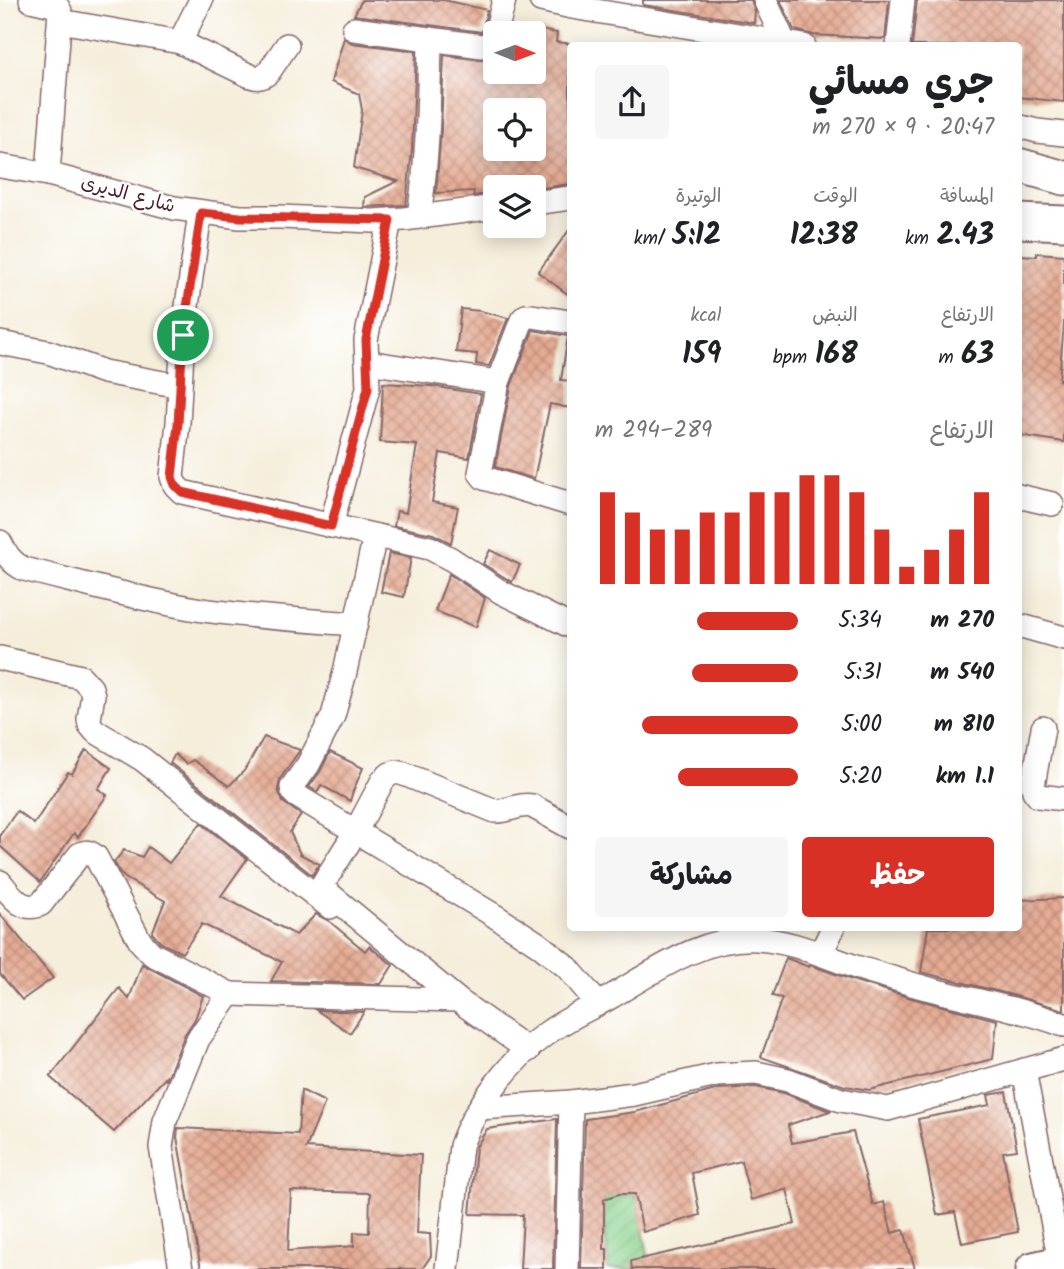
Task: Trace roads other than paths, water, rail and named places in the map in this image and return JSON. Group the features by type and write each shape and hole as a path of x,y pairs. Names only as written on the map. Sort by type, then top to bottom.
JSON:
{"main road":[{"path":"1022,166 1060,178"},
{"path":"1022,221 1064,223"}],"street":[{"path":"31,0 57,6 60,11 48,174"},
{"path":"180,42 201,0"},
{"path":"499,21 504,0"},
{"path":"541,0 782,42"},
{"path":"765,0 793,42"},
{"path":"898,42 903,0"},
{"path":"60,21 180,42 248,75 259,77 268,73 287,45"},
{"path":"354,29 483,46"},
{"path":"419,216 429,124 430,39"},
{"path":"1022,127 1064,134"},
{"name":"شارع الديرى","path":"4,173 48,174 148,202 201,213 240,217 390,220 483,208"},
{"path":"546,201 567,198"},
{"path":"201,213 183,335 172,477 175,485 182,492 430,548 501,592 567,625"},
{"path":"331,526 368,388 366,340 390,220"},
{"path":"567,322 532,316 522,320 498,382 480,469 481,476 567,503"},
{"path":"0,343 48,352 104,372 180,386"},
{"path":"367,362 498,382"},
{"path":"1022,497 1052,504"},
{"path":"375,536 333,716 320,744 292,787 293,792 538,944 567,967 598,1004"},
{"path":"0,542 14,564 24,569 150,600 252,616 356,624"},
{"path":"1022,626 1064,638"},
{"path":"0,658 81,677 91,688 93,695 89,719 95,731 142,759 304,887 528,1050"},
{"path":"1043,728 1034,791 1045,798 1064,799"},
{"path":"458,1000 321,887 356,831 383,780 396,772 495,811 526,804 567,825"},
{"path":"0,882 16,900 23,905 34,907 41,904 80,854 91,853 96,857 146,948 152,954 230,994 458,1000"},
{"path":"821,953 832,931"},
{"path":"447,1269 461,1146 480,1108 507,1071 547,1033 726,934 786,943 918,986 1064,1025"},
{"path":"181,1269 161,1147 165,1121 198,1039 230,994"},
{"path":"480,1108 571,1102 634,1094 717,1075 756,1073 788,1080 841,1100 888,1109 1064,1059"},
{"path":"1024,1070 1052,1264"},
{"path":"567,1269 571,1102"}]}
